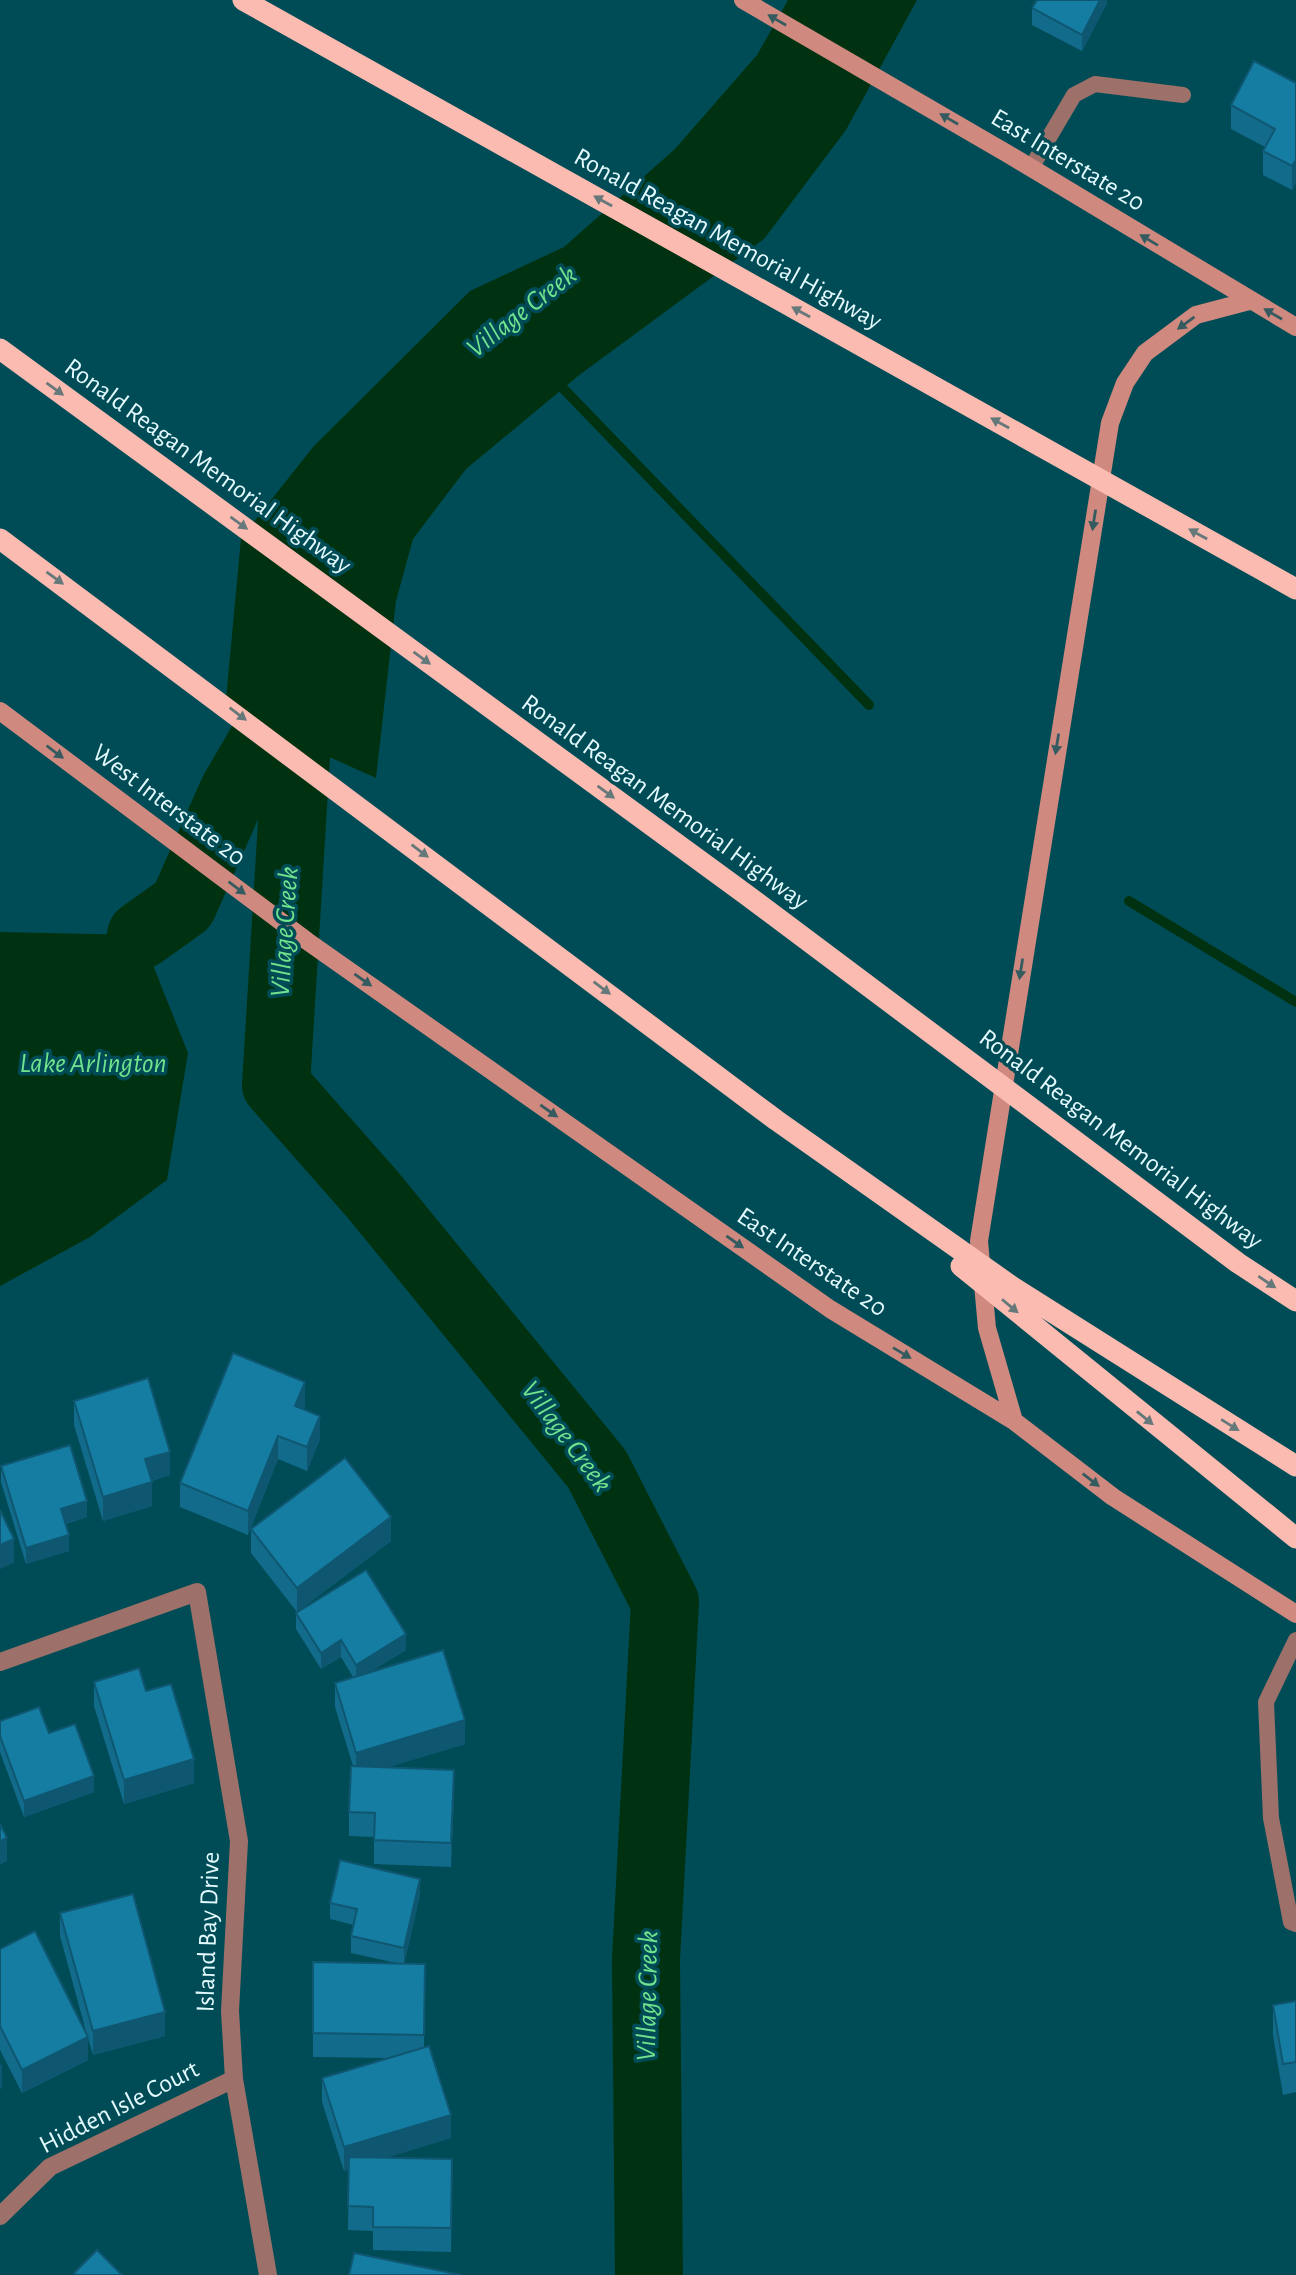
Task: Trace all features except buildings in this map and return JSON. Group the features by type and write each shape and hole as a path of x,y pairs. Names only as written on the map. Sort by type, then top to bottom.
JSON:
{"highway":[{"name":"Ronald Reagan Memorial Highway","path":"243,0 1296,589"},
{"name":"Ronald Reagan Memorial Highway","path":"0,349 744,893 1193,1229 1296,1301"},
{"path":"0,539 844,1168 1014,1287 1296,1466"},
{"path":"844,1168 1092,1375 1296,1538"}],"main road":[{"name":"East Interstate 20","path":"743,0 1008,153 1296,327"},
{"path":"1014,1421 987,1328 979,1241 1110,423 1125,383 1145,353 1196,316 1250,300"},
{"name":"West Interstate 20","path":"0,711 307,940"},
{"name":"East Interstate 20","path":"307,940 830,1309 1014,1421 1113,1497 1296,1614"}],"street":[{"name":"Island Bay Drive","path":"0,1662 197,1591 239,1842 230,2011 234,2079 268,2275"},
{"name":"Hidden Isle Court","path":"0,2216 50,2167 234,2079"}],"lane":[{"path":"1031,168 1074,95 1095,84 1183,95"},
{"path":"1296,1640 1266,1702 1271,1818 1292,1922 1296,1924"}],"water":[{"path":"788,0 917,0 846,130 764,239 578,376 466,469 413,539 396,601 376,778 225,710 241,538 313,447 470,291 564,247 675,149 757,55"},
{"name":"Lake Arlington","path":"0,932 141,935 188,1053 167,1180 90,1237 0,1286"}],"waterway":[{"path":"555,380 869,705"},
{"name":"Village Creek","path":"301,675 276,1085 373,1195 597,1469 665,1602 646,1959 649,2275"},
{"name":"Village Creek","path":"141,935 183,905 233,792 297,682"},
{"path":"1129,901 1296,1002"}]}
